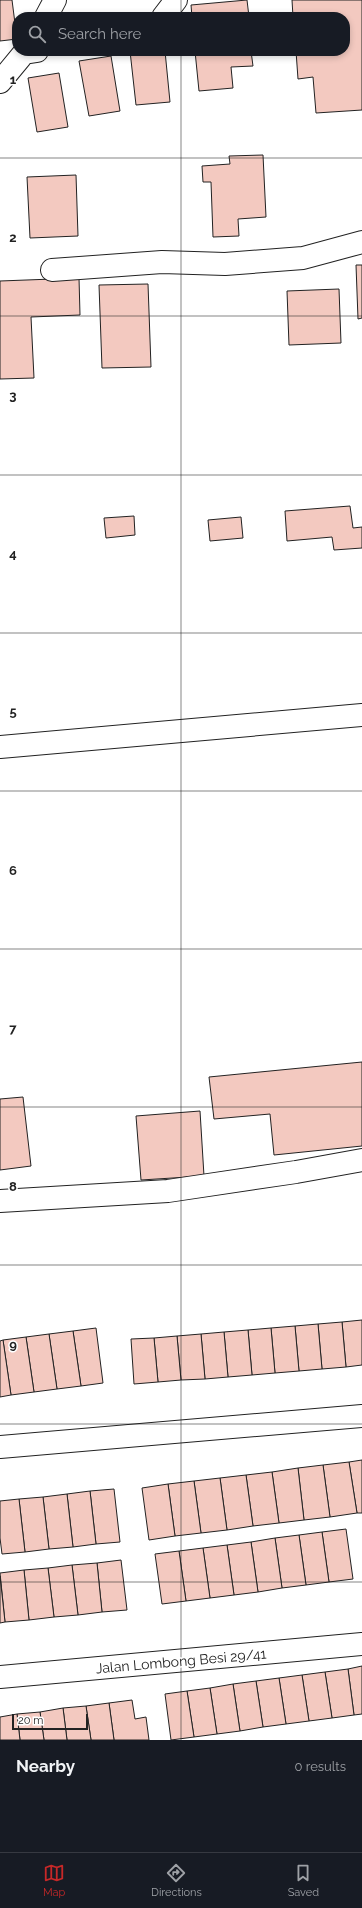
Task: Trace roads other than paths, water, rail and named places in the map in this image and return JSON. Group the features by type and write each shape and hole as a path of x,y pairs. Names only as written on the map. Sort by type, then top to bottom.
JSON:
{"street":[{"path":"49,12 55,0"},
{"path":"167,12 176,0"},
{"path":"0,82 25,56"},
{"path":"52,270 162,262 225,264 303,258 362,242"},
{"path":"0,747 362,714"},
{"path":"0,1201 168,1191 296,1172 362,1160"},
{"path":"0,1447 362,1416"},
{"name":"Jalan Lombong Besi 29/41","path":"0,1677 362,1644"}]}
